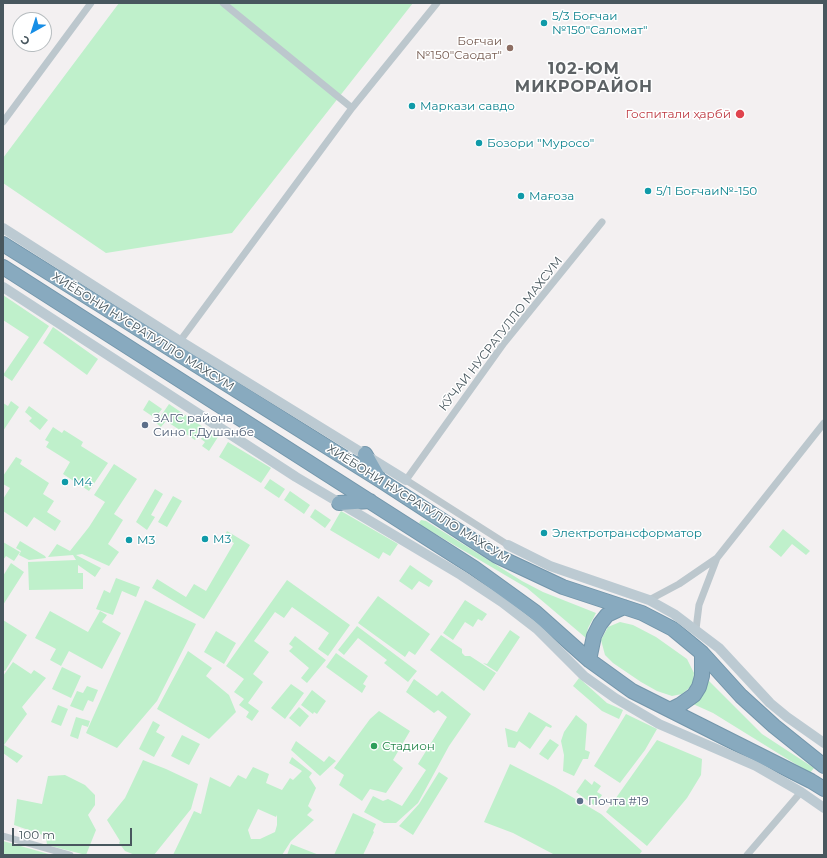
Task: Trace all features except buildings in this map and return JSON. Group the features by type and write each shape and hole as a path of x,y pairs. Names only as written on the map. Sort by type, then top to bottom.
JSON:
{"highway":[{"name":"ХИЁБОНИ НУСРАТУЛЛО МАХСУМ","path":"3,244 380,480 497,556 563,587 642,613 673,629 702,653 747,701 774,726 824,766"},
{"path":"7,269 21,255"},
{"name":"ХИЁБОНИ НУСРАТУЛЛО МАХСУМ","path":"7,269 474,568 513,595 589,660 632,692 824,789"},
{"path":"365,454 380,480"},
{"path":"339,503 370,501"},
{"path":"589,660 594,636 600,624 607,615 624,607"},
{"path":"670,710 694,695 699,687 702,676 702,653"}],"street":[{"path":"3,122 91,3"},
{"path":"223,3 352,108"},
{"path":"180,341 352,108 437,3"},
{"name":"КӮЧАИ НУСРАТУЛЛО МАХСУМ","path":"406,480 504,343 602,222"},
{"path":"3,228 180,341 365,454 508,545 550,566 649,600 674,614 696,629 719,648 770,703 787,718 824,743"},
{"path":"3,287 281,467 461,575 502,602 537,629 584,676 615,698 660,724 756,766 801,792 824,808"},
{"path":"649,600 679,584 717,558 824,423"},
{"path":"696,629 699,605 717,558"},
{"path":"747,855 801,792"},
{"path":"3,836 70,855"}],"green space":[{"path":"119,3 413,3 232,233 106,253 3,183 3,158"},
{"path":"3,295 49,326 12,381 3,375 29,337 3,320"},
{"path":"53,327 98,359 87,375 43,343"},
{"path":"149,400 162,409 155,418 143,410"},
{"path":"11,401 19,407 3,431 3,403 8,406"},
{"path":"169,404 203,427 195,440 166,421 161,427 156,423"},
{"path":"29,406 48,420 40,430 29,421 32,418 25,412"},
{"path":"53,427 62,433 64,430 83,442 81,446 108,463 89,491 63,474 70,462 46,447 49,442 45,440"},
{"path":"207,430 218,437 209,451 202,446 205,442 201,439"},
{"path":"228,442 271,468 261,483 219,457"},
{"path":"16,457 22,460 20,464 49,483 43,494 54,501 47,512 61,521 55,531 34,517 27,527 3,511 3,499 10,488 3,484 3,476"},
{"path":"114,464 137,479 114,514 123,520 108,544 119,552 109,566 82,554 76,555 101,568 95,577 78,565 78,573 83,573 83,589 29,590 28,562 76,560 73,555 48,557 57,544 70,551 89,527 105,502 94,495"},
{"path":"270,479 285,489 279,498 264,488"},
{"path":"155,489 163,494 151,515 155,517 147,530 136,522"},
{"path":"290,491 310,505 304,514 284,500"},
{"path":"173,496 182,501 167,527 158,522"},
{"path":"315,509 331,520 325,528 310,517"},
{"path":"341,511 398,544 390,556 383,552 379,559 330,530"},
{"path":"421,520 426,521 522,581 543,592 596,613 588,628 586,638 527,588 422,526 419,523"},
{"path":"783,529 810,551 806,555 792,544 781,557 769,547"},
{"path":"227,531 250,545 204,619 152,588 157,579 186,597 194,584 206,591 234,543 224,537"},
{"path":"20,541 46,558 29,560 19,555 21,551 16,548"},
{"path":"3,542 20,552 14,561 6,556 3,560"},
{"path":"11,563 24,572 3,605 3,576"},
{"path":"410,565 433,581 429,587 419,581 412,590 399,581"},
{"path":"116,578 140,587 136,597 122,591 113,615 96,609 104,590 110,593"},
{"path":"287,580 350,625 328,656 318,649 329,633 292,607 284,618 275,612 254,641 269,652 253,674 263,682 248,703 259,711 252,721 246,717 249,712 239,705 244,699 234,692 244,679 226,666"},
{"path":"378,596 430,634 415,655 409,651 405,657 358,623"},
{"path":"145,600 196,624 157,701 117,748 86,733"},
{"path":"465,600 487,614 482,621 478,619 473,627 465,622 453,640 443,633"},
{"path":"50,611 88,632 100,611 107,615 102,622 121,633 102,669 69,651 61,666 50,660 56,649 35,638"},
{"path":"3,620 27,635 5,671 3,670"},
{"path":"620,622 633,625 656,637 687,659 694,673 693,683 689,688 682,694 672,696 657,691 613,663 605,655 601,640 608,627"},
{"path":"357,626 417,671 408,682 384,663 387,660 358,638 344,655 338,650"},
{"path":"510,630 520,637 497,672 483,663 487,664"},
{"path":"216,631 236,643 224,664 204,652"},
{"path":"441,635 462,649 462,653 465,656 470,656 496,673 484,691 430,650"},
{"path":"295,636 326,660 307,683 301,678 309,668 289,651 293,647 289,644"},
{"path":"188,651 212,668 206,676 229,695 236,712 209,739 157,709"},
{"path":"336,653 368,676 363,684 366,686 362,693 326,667"},
{"path":"13,662 31,674 34,670 46,678 22,707 27,714 4,745 23,756 17,763 3,753 3,676"},
{"path":"62,667 81,676 71,698 52,689"},
{"path":"579,678 607,703 623,710 619,719 602,711 573,686"},
{"path":"414,679 437,696 442,691 471,714 449,746 418,803 396,823 384,823 364,812 373,796 383,801 388,799 402,806 426,770 418,764 447,717 438,710 434,713 406,692"},
{"path":"708,680 762,734 814,768 810,773 713,713 693,704 706,689"},
{"path":"291,684 304,693 285,719 271,708"},
{"path":"87,686 98,690 93,702 88,700 83,711 70,706 77,691 83,693"},
{"path":"312,690 326,701 317,714 314,712 313,714 301,705"},
{"path":"58,705 68,709 61,726 51,722"},
{"path":"299,707 309,716 300,727 289,718"},
{"path":"379,711 410,731 393,760 403,768 386,793 370,789 362,801 339,785 344,775 334,768 370,719"},
{"path":"529,712 552,726 551,728 546,726 530,749 519,741 515,748 508,747 505,728 517,732"},
{"path":"626,714 657,729 645,750 620,783 594,766"},
{"path":"576,715 587,724 585,750 590,752 588,759 583,759 574,776 563,771 564,755 561,741 564,732"},
{"path":"76,717 90,721 88,727 82,725 78,739 70,736"},
{"path":"153,721 160,725 156,732 165,737 154,757 139,749"},
{"path":"182,735 200,744 189,765 171,756"},
{"path":"550,739 559,745 548,760 539,754"},
{"path":"657,740 702,759 701,775 687,798 647,846 606,812"},
{"path":"296,741 324,762 329,756 336,761 320,776 291,750"},
{"path":"292,757 312,773 309,777 316,788 308,806 312,810 307,815 314,820 291,841 282,855 173,855 194,811 201,814 210,777 230,787 238,775 246,779 253,767 269,774 266,783 282,790 290,778 293,780 302,771 289,763","holes":["258,809 276,817 277,815 275,832 260,839 251,839 248,830"]},
{"path":"143,760 198,784 191,809 154,855 135,855 125,851 107,820 125,798"},
{"path":"510,764 555,787 601,814 642,851 639,855 555,855 513,833 484,822"},
{"path":"439,772 448,778 413,835 399,826 419,804"},
{"path":"65,775 85,785 95,795 95,805 88,815 96,830 86,855 47,845 46,836 14,825 17,799 42,804 48,776"},
{"path":"585,779 592,785 594,781 601,786 597,792 602,795 595,806 576,792"},
{"path":"353,813 376,824 373,831 374,832 363,855 334,855"},
{"path":"3,841 52,855 3,855"},
{"path":"291,844 319,855 287,855"}],"place":[{"name":"5/3 Боғчаи №150\"Саломат\"","path":"544,23"},
{"name":"Боғчаи №150\"Саодат\"","path":"510,48"},
{"name":"Маркази савдо","path":"412,106"},
{"name":"Госпитали ҳарбӣ","path":"740,114"},
{"name":"Бозори \"Муросо\"","path":"479,143"},
{"name":"5/1 Боғчаи№-150","path":"648,191"},
{"name":"Мағоза","path":"521,196"},
{"name":"ЗАГС района Сино г.Душанбе","path":"145,425"},
{"name":"М4","path":"65,482"},
{"name":"Электротрансформатор","path":"544,533"},
{"name":"M3","path":"205,539"},
{"name":"М3","path":"129,540"},
{"name":"Стадион","path":"374,746"},
{"name":"Почта #19","path":"580,801"}],"district":[{"name":"102-ЮМ МИКРОРАЙОН","path":"584,78"}]}
